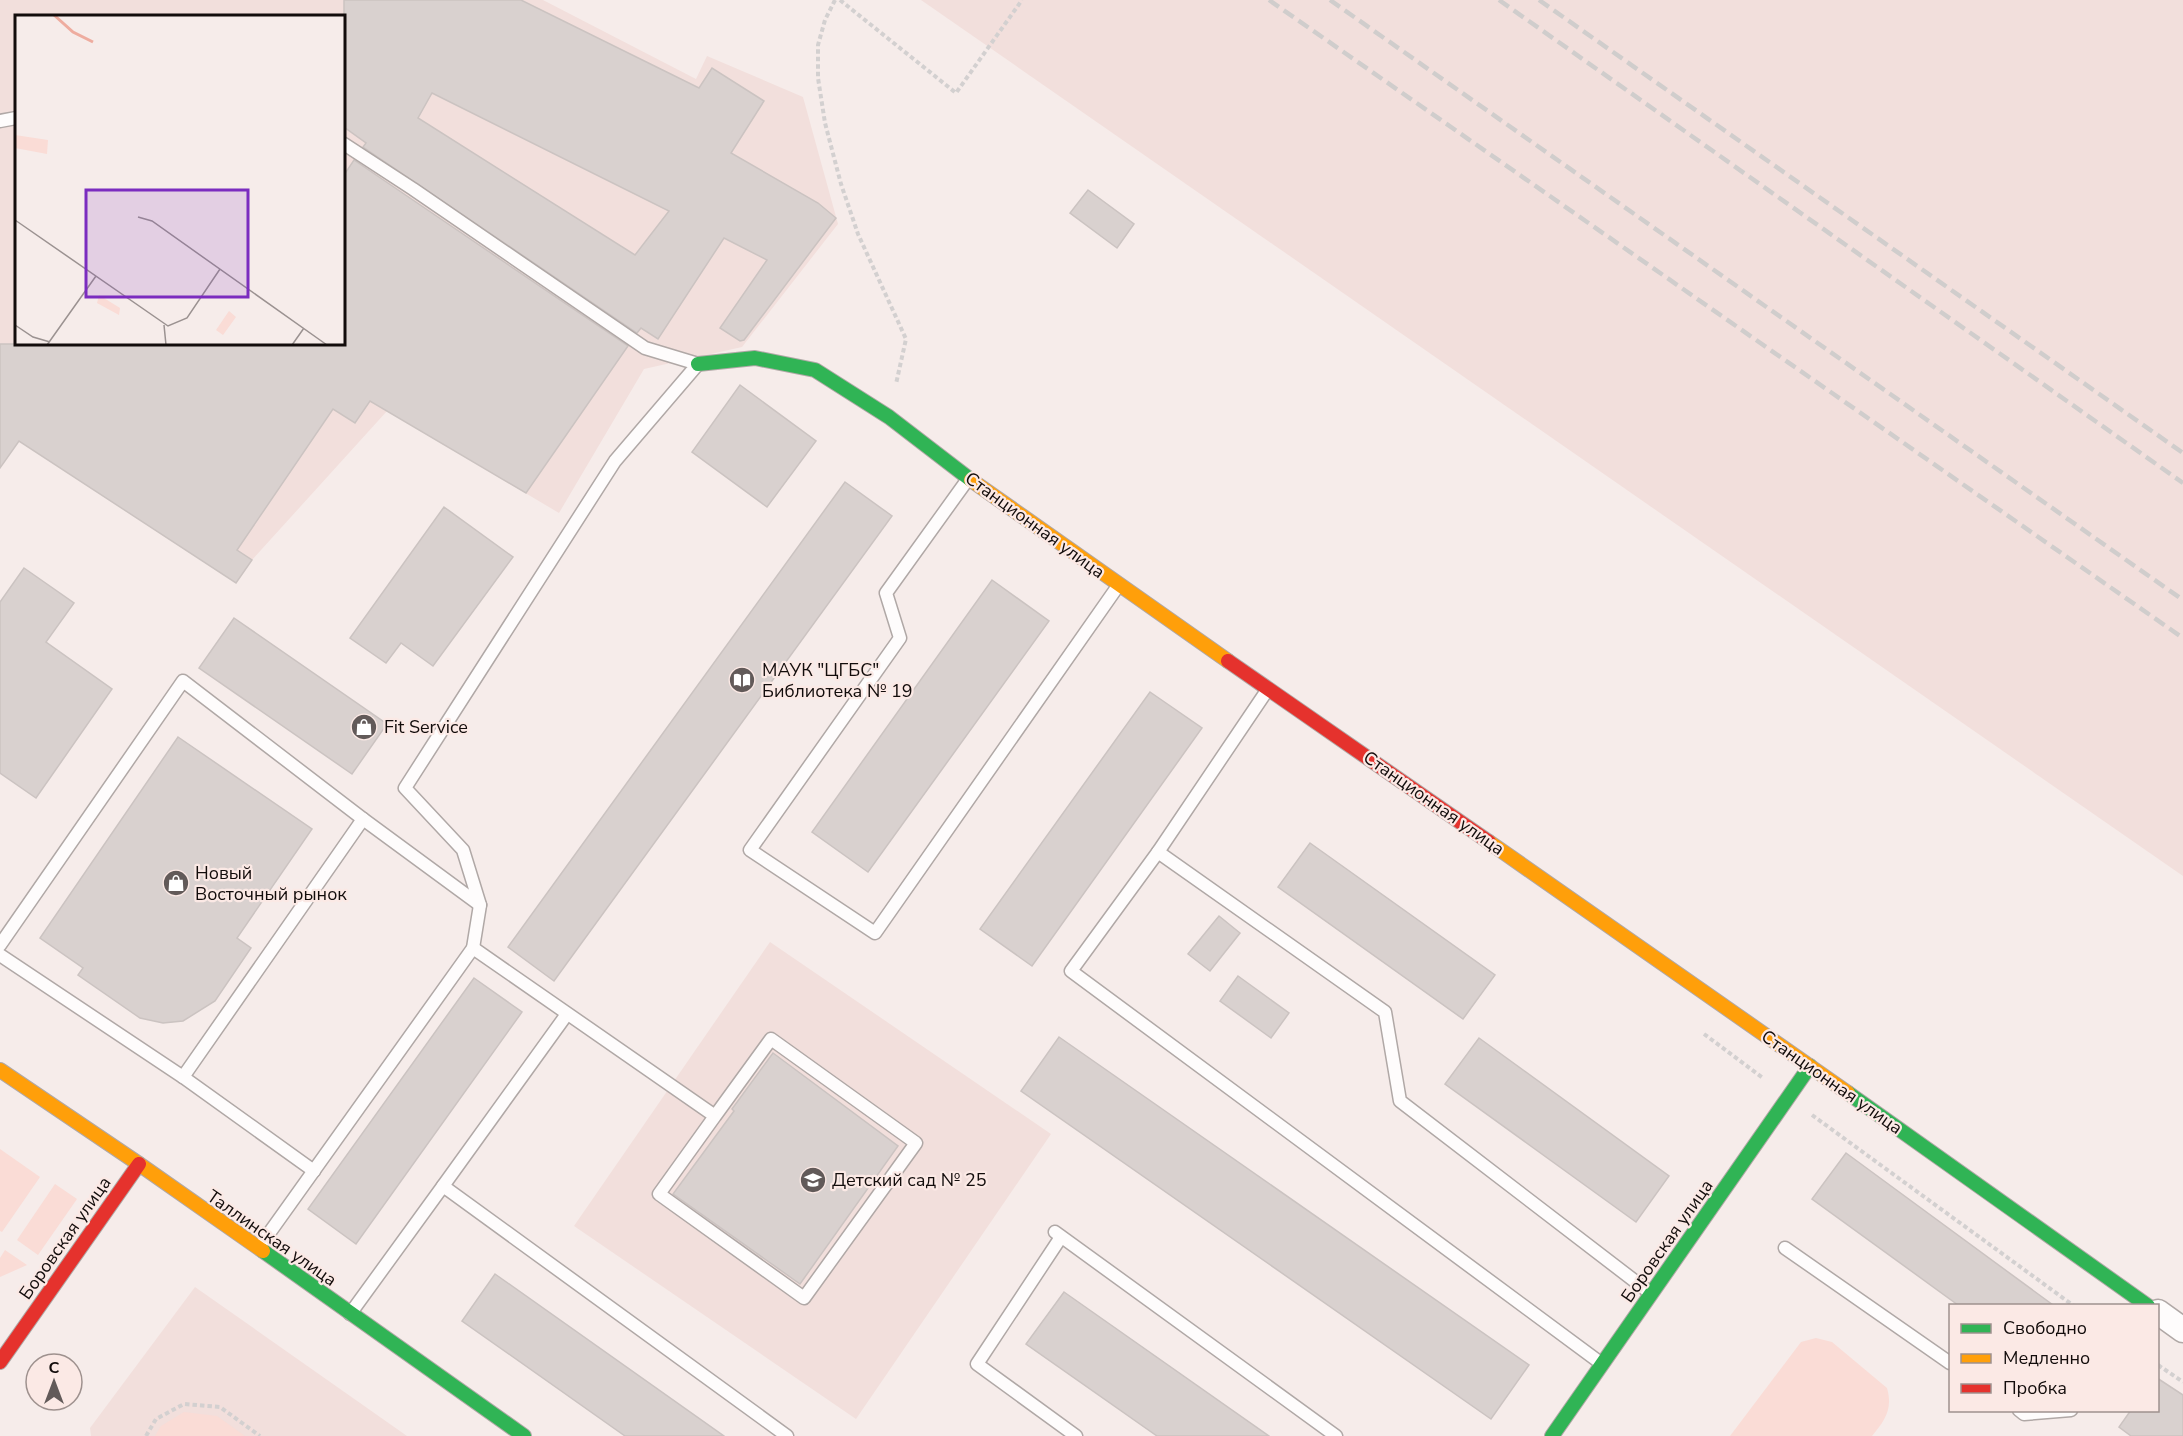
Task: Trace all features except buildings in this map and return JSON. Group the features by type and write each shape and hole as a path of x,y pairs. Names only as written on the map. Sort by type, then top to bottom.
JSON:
{"street":[{"name":"Станционная улица","path":"698,364 755,358 815,370 889,417 969,478 1119,585 1810,1066 2146,1304"},
{"name":"Боровская улица","path":"1552,1436 1810,1066"},
{"name":"Таллинская улица","path":"0,1070 139,1164 524,1436"},
{"name":"Боровская улица","path":"0,1362 139,1164"},
{"name":"Станционная улица","path":"2159,1313 2183,1330"}],"lane":[{"path":"0,121 15,117"},
{"path":"258,1250 473,948 480,905 463,850 405,788 615,462 698,364 645,348 345,145"},
{"path":"969,478 886,593 900,638 750,850 875,933 1119,585"},
{"path":"0,945 183,681 480,905"},
{"path":"1269,688 1158,852 1071,971 1603,1365"},
{"path":"183,1077 363,819"},
{"path":"1158,852 1385,1012 1400,1101 1652,1294"},
{"path":"473,948 715,1116"},
{"path":"0,955 183,1077 314,1171"},
{"path":"350,1315 567,1014"},
{"path":"771,1039 916,1143 804,1298 659,1194 715,1116 771,1039"},
{"path":"443,1186 787,1436"},
{"path":"1076,1436 977,1364 1058,1234 1336,1436"},
{"path":"1785,1248 1949,1362"},
{"path":"2022,1412 2024,1414 2048,1412"}],"path":[{"path":"835,0 825,20 818,45 818,78 825,123 841,184 858,234 906,339 889,417"},
{"path":"840,0 956,93 1022,0"},
{"path":"2159,1366 2183,1382"},
{"path":"146,1436 156,1419 184,1404 220,1407 261,1436"}],"shaded area":[{"path":"0,0 543,0 696,79 707,56 803,97 838,224 742,347 644,369 559,513 387,411 252,560 236,583 0,428"},
{"path":"921,0 2183,0 2183,876"},
{"name":"Детский сад № 25","path":"770,942 1051,1134 856,1419 574,1226"},
{"path":"0,1149 40,1177 2,1232 0,1231"},
{"path":"55,1184 77,1199 38,1255 17,1240"},
{"path":"5,1250 27,1265 0,1277 0,1258"},
{"path":"195,1287 407,1436 91,1436 90,1428"},
{"path":"1816,1338 1832,1342 1887,1388 1889,1402 1887,1414 1872,1436 1730,1436 1801,1342"},
{"path":"184,1412 217,1416 245,1436 155,1436 161,1426"}],"railway":[{"path":"1269,0 2183,638"},
{"path":"1330,0 2183,600"},
{"path":"1499,0 2183,483"},
{"path":"1539,0 2183,453"}],"traffic: fast":[{"path":"698,364 755,358 815,370 889,417 971,480"},
{"path":"1552,1436 1810,1066"},
{"path":"1848,1093 2145,1304"},
{"path":"263,1251 524,1436"}],"traffic: slow":[{"path":"971,480 1228,661"},
{"path":"1489,842 1848,1093"},
{"path":"0,1070 263,1251"}],"traffic: jam":[{"path":"1228,661 1489,842"},
{"path":"0,1362 139,1164"}],"place":[{"name":"МАУК \"ЦГБС\" Библиотека № 19","path":"742,680"},
{"name":"Fit Service","path":"364,727"},
{"name":"Новый Восточный рынок","path":"176,883"},
{"name":"Детский сад № 25","path":"813,1180"}]}
